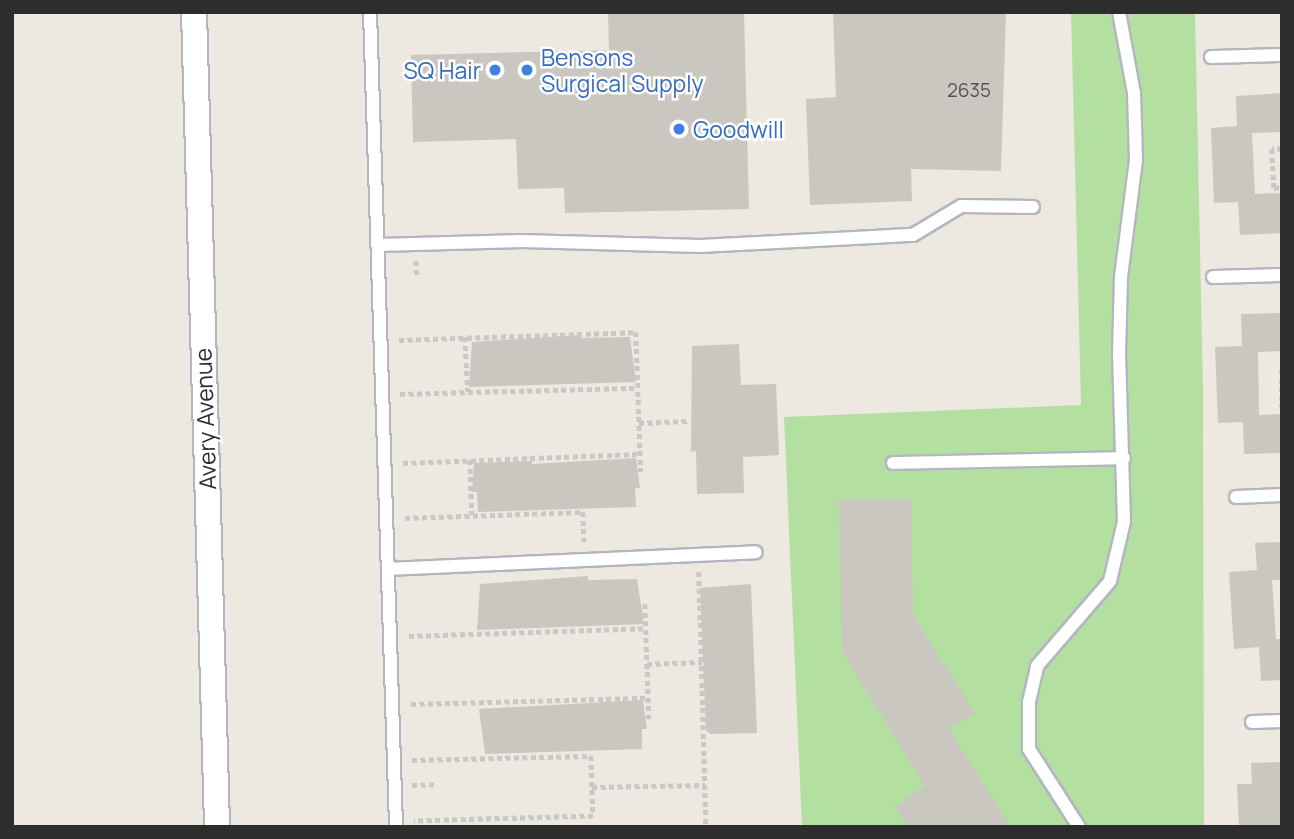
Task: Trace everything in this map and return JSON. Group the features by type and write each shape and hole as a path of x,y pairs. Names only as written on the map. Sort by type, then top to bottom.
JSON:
{"street":[{"name":"Avery Avenue","path":"194,12 217,827"}],"lane":[{"path":"370,12 396,827"},
{"path":"1079,827 1029,749 1029,702 1037,666 1110,582 1125,522 1119,354 1121,277 1136,160 1134,93 1119,12"},
{"path":"1211,57 1282,55"},
{"path":"378,245 522,241 699,246 913,236 961,206 1033,207"},
{"path":"1213,277 1282,275"},
{"path":"893,463 1124,458"},
{"path":"1236,497 1282,495"},
{"path":"388,569 756,552"},
{"path":"1252,722 1282,721"}],"path":[{"path":"1282,149 1272,149 1274,188 1282,187"},
{"path":"417,339 636,332 641,472"},
{"path":"465,337 468,392"},
{"path":"1282,370 1282,409"},
{"path":"396,395 638,388"},
{"path":"639,423 687,421"},
{"path":"397,463 639,454"},
{"path":"470,460 472,516"},
{"path":"399,518 583,512 584,545"},
{"path":"699,570 706,827"},
{"path":"645,604 649,719"},
{"path":"404,636 646,628"},
{"path":"647,664 702,662"},
{"path":"429,704 648,698"},
{"path":"430,759 591,756 593,816 431,820"},
{"path":"409,785 436,784"},
{"path":"592,787 705,785"}],"green space":[{"path":"1071,12 1195,12 1203,391 1204,827 802,827 784,417 1081,405"}],"building":[{"path":"744,12 749,209 565,213 564,188 518,189 516,139 413,142 411,55 609,50 608,13"},
{"path":"833,12 1006,12 1001,171 911,169 912,201 810,205 806,99 836,97"},
{"path":"1282,93 1282,132 1252,133 1255,194 1282,193 1282,233 1240,235 1238,202 1214,203 1211,128 1237,126 1236,96"},
{"path":"1282,313 1282,351 1258,352 1259,415 1282,414 1282,453 1244,454 1243,422 1218,423 1215,347 1242,346 1241,314"},
{"path":"580,335 580,338 630,337 636,382 469,387 472,342"},
{"path":"739,344 741,385 776,384 779,455 743,457 744,493 697,494 696,451 691,452 692,346"},
{"path":"636,458 640,488 635,488 636,507 478,512 477,492 472,492 474,463 532,461 532,464"},
{"path":"911,499 913,615 975,713 949,729 1011,827 909,827 894,807 925,786 842,652 839,500"},
{"path":"1282,542 1282,580 1272,580 1276,639 1282,639 1282,680 1261,681 1259,647 1234,649 1229,572 1257,570 1255,543"},
{"path":"588,576 588,580 637,579 644,624 477,630 480,584"},
{"path":"751,584 757,733 711,734 706,731 700,588"},
{"path":"643,700 647,729 642,729 642,749 485,754 479,709"},
{"path":"1282,762 1281,827 1239,827 1237,784 1252,784 1251,763"}],"place":[{"name":"SQ Hair","path":"495,70"},
{"name":"Bensons Surgical Supply","path":"527,70"},
{"name":"Goodwill","path":"679,129"}]}
